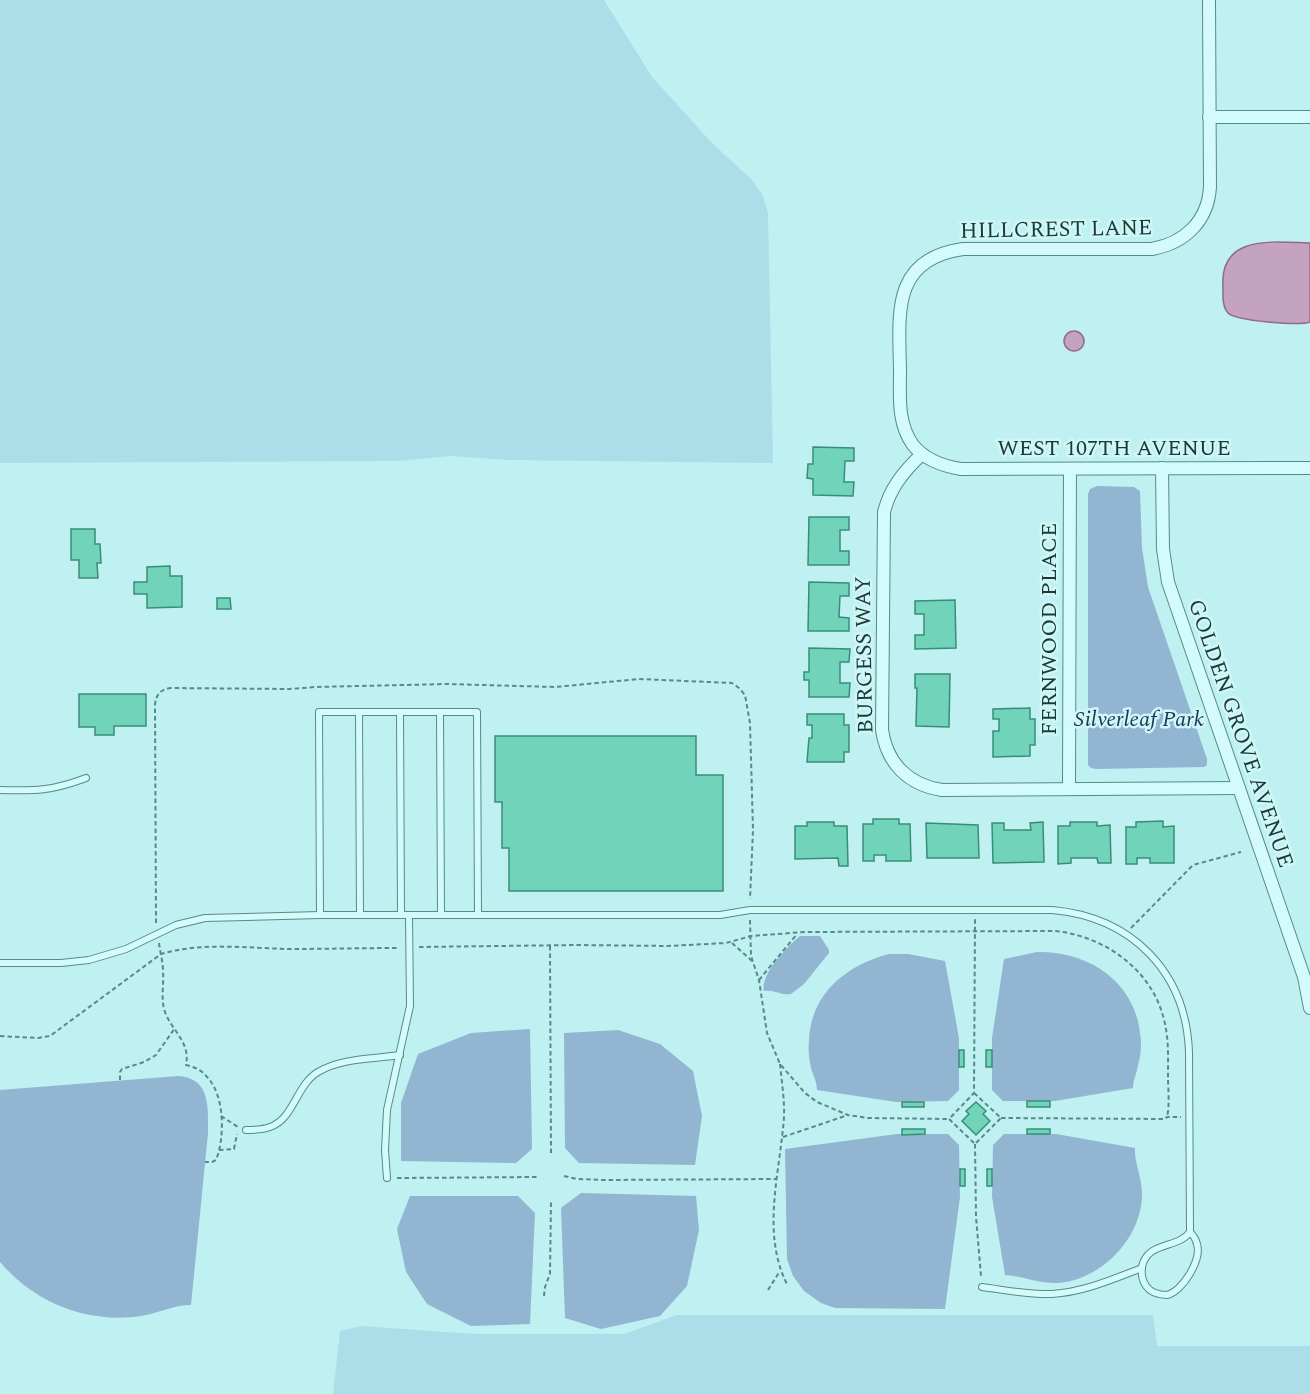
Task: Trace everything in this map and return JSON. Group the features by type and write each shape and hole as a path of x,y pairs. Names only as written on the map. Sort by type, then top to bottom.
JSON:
{"street":[{"name":"HILLCREST LANE","path":"922,454 907,435 903,425 900,399 900,304 908,283 916,271 936,256 963,249 1152,249 1174,244 1193,229 1206,209 1210,198 1209,0"},
{"path":"1209,117 1310,117"},
{"name":"WEST 107TH AVENUE","path":"922,454 935,462 961,469 1310,468"},
{"name":"BURGESS WAY","path":"922,454 893,488 884,512 882,730 887,752 909,779 932,789 951,791 1239,788"},
{"name":"GOLDEN GROVE AVENUE","path":"1162,468 1162,535 1166,571 1304,977 1310,1008"},
{"name":"FERNWOOD PLACE","path":"1069,789 1070,469"}],"lane":[{"path":"321,915 319,712 477,712 478,915"},
{"path":"400,712 401,915"},
{"path":"440,712 441,915"},
{"path":"359,713 360,915"},
{"path":"0,790 39,791 86,778"},
{"path":"0,963 61,963 101,957 126,949 176,925 205,918 321,915 720,915 750,910 1064,911 1098,920 1126,934 1152,956 1170,981 1181,1002 1187,1025 1189,1052 1190,1232 1197,1243 1197,1253 1193,1267 1183,1285 1176,1292 1167,1295 1151,1291 1142,1279 1143,1261 1153,1251 1181,1240 1190,1232"},
{"path":"387,1178 385,1123 410,1006 409,915"},
{"path":"246,1130 267,1128 279,1122 306,1082 319,1072 340,1063 400,1055"},
{"path":"982,1287 1040,1294 1061,1293 1094,1286 1142,1268"}],"path":[{"path":"1126,934 1193,865 1241,852"},
{"path":"949,1119 974,1093 975,910"},
{"path":"0,1036 38,1038 55,1034 161,954 176,950 650,946 731,942 751,936 804,932 1065,932 1086,937 1124,958 1145,980 1160,1006 1167,1034 1168,1112 1165,1119 1001,1118 974,1093"},
{"path":"759,980 798,934"},
{"path":"751,936 752,961 759,980 765,1028 780,1064 784,1110 776,1179 774,1231 780,1271 788,1286"},
{"path":"731,942 752,961"},
{"path":"550,946 551,1155"},
{"path":"161,954 164,973 164,1010 186,1050 186,1065 201,1071 216,1089 223,1133 214,1161 205,1162"},
{"path":"120,1080 122,1069 144,1062 156,1055 175,1028"},
{"path":"780,1064 811,1098 848,1115 868,1118 949,1119 975,1144 976,1217 982,1287"},
{"path":"782,1137 848,1115"},
{"path":"221,1116 246,1130"},
{"path":"975,1144 1001,1118"},
{"path":"219,1150 234,1149 237,1126"},
{"path":"564,1176 604,1180 776,1179"},
{"path":"387,1178 538,1178"},
{"path":"544,1296 544,1287 549,1274 551,1202"},
{"path":"768,1290 780,1271"}],"shaded area":[{"path":"0,0 604,0 652,77 711,142 752,180 762,194 768,213 773,463 507,460 451,456 397,461 0,463"},
{"path":"1266,243 1310,243 1310,322 1268,322 1233,316 1228,313 1223,301 1224,270 1230,258 1239,250"},
{"path":"1074,331 1081,334 1084,341 1081,348 1074,351 1067,348 1064,341 1067,334"},
{"path":"677,1315 1153,1315 1157,1346 1310,1346 1310,1394 333,1394 340,1331 361,1326 475,1334 624,1334"}],"green space":[{"name":"Silverleaf Park","path":"1097,486 1134,487 1140,491 1142,548 1148,587 1207,759 1207,765 1204,767 1096,769 1088,765 1088,494 1090,489"},
{"path":"800,936 820,936 829,953 804,984 791,994 764,991 764,984 770,969 782,953"},
{"path":"1037,952 1056,953 1090,963 1105,972 1128,998 1136,1014 1141,1041 1133,1088 1055,1101 1003,1101 992,1090 992,1038 1004,959"},
{"path":"889,954 908,954 945,961 959,1038 959,1090 948,1101 896,1102 817,1090 810,1065 809,1047 811,1023 816,1008 824,995 846,974 859,965"},
{"path":"530,1029 532,1149 516,1163 401,1161 401,1103 418,1054 471,1033"},
{"path":"618,1030 660,1044 693,1071 702,1116 695,1165 579,1163 565,1148 564,1033"},
{"path":"178,1076 197,1082 202,1088 208,1114 191,1305 178,1306 141,1316 101,1317 63,1307 29,1289 0,1262 0,1090"},
{"path":"897,1134 948,1134 959,1145 960,1197 945,1309 835,1308 821,1303 804,1291 793,1276 787,1259 785,1149"},
{"path":"1004,1134 1056,1134 1135,1148 1142,1190 1140,1213 1126,1242 1116,1255 1089,1274 1059,1283 1005,1275 992,1197 993,1145"},
{"path":"581,1193 696,1196 699,1230 687,1286 660,1316 601,1329 565,1318 561,1208"},
{"path":"410,1196 518,1196 535,1213 530,1324 471,1326 427,1304 406,1272 397,1229"}],"building":[{"path":"813,447 854,448 854,461 845,461 844,482 854,482 853,496 813,495 813,479 807,478 808,464 813,464"},
{"path":"809,517 849,517 849,530 840,530 840,551 849,551 849,565 808,565"},
{"path":"71,529 95,529 95,544 100,544 101,563 97,563 98,578 79,578 79,560 71,560"},
{"path":"170,566 170,576 182,576 182,607 147,608 147,594 134,594 134,582 147,582 147,567"},
{"path":"809,582 849,583 849,596 840,596 839,617 849,618 849,631 808,631"},
{"path":"217,598 230,598 231,609 217,609"},
{"path":"955,600 956,648 915,649 915,635 924,635 924,614 915,614 915,601"},
{"path":"809,648 850,649 849,662 840,662 840,683 850,683 849,697 809,697 809,680 804,680 804,672 809,672"},
{"path":"915,674 950,674 949,727 916,726"},
{"path":"79,694 146,694 146,726 114,726 114,735 95,735 95,727 79,727"},
{"path":"1030,708 1030,719 1035,719 1035,745 1030,745 1030,756 993,757 993,731 999,731 999,719 993,719 993,709"},
{"path":"807,714 844,714 844,725 849,725 849,752 844,752 844,762 807,762 812,725 807,725"},
{"path":"495,736 696,736 696,775 723,775 723,891 509,891 509,848 502,848 502,802 495,802"},
{"path":"873,819 899,819 899,824 910,824 911,861 886,861 886,855 874,855 874,861 863,861 863,824 873,824"},
{"path":"1163,821 1163,827 1174,826 1174,863 1150,863 1150,858 1137,858 1137,864 1126,864 1126,827 1136,827 1136,822"},
{"path":"807,822 834,822 834,826 847,826 848,866 839,866 838,858 795,859 795,826 807,826"},
{"path":"1043,822 1044,862 993,863 992,823 1004,823 1004,830 1031,830 1030,823"},
{"path":"1070,822 1097,822 1097,826 1110,825 1111,863 1098,863 1097,858 1071,858 1071,863 1058,864 1058,826 1070,826"},
{"path":"926,823 978,825 979,858 927,858"},
{"path":"959,1050 964,1050 964,1067 959,1067"},
{"path":"986,1050 992,1050 992,1067 986,1067"},
{"path":"1027,1101 1050,1101 1050,1107 1027,1107"},
{"path":"902,1102 924,1102 924,1107 902,1107"},
{"path":"976,1102 986,1111 983,1114 990,1121 976,1135 962,1121 969,1114 966,1111"},
{"path":"902,1129 925,1129 925,1134 902,1135"},
{"path":"1027,1129 1050,1129 1050,1134 1027,1134"},
{"path":"960,1169 965,1169 965,1186 960,1186"},
{"path":"987,1169 992,1169 992,1186 987,1186"}]}
